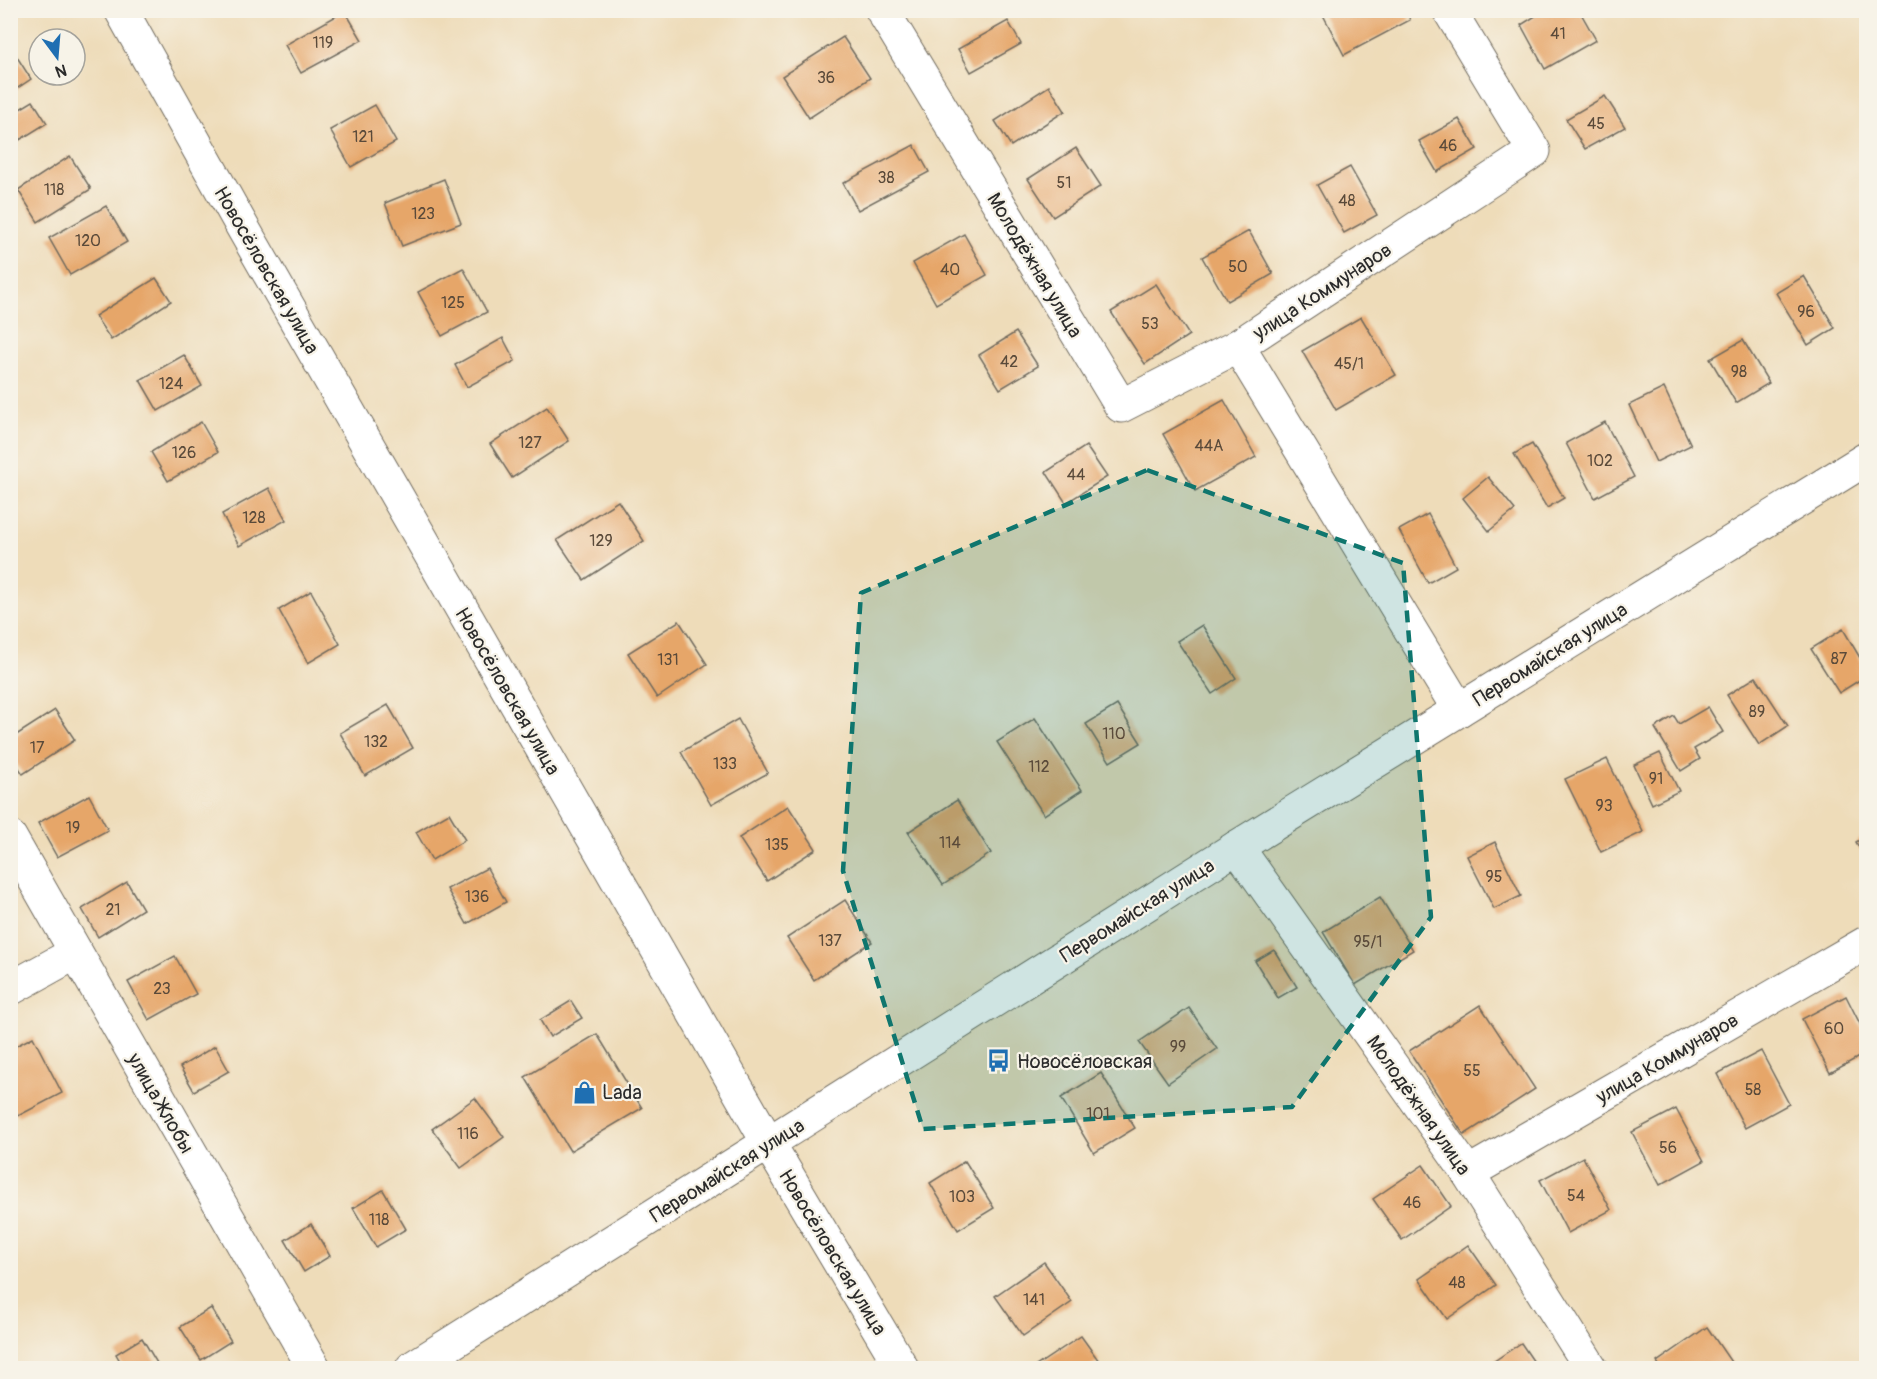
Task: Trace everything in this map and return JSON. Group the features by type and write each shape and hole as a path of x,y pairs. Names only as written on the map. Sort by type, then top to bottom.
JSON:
{"street":[{"name":"Новосёловская улица","path":"121,10 243,228 768,1144 902,1368"},
{"name":"Молодёжная улица","path":"882,10 1120,406 1238,346"},
{"name":"улица Коммунаров","path":"1449,10 1534,151 1238,346 1459,710"},
{"name":"Первомайская улица","path":"412,1368 1237,847 1866,459"},
{"name":"улица Жлобы","path":"10,837 314,1368"},
{"name":"Молодёжная улица","path":"1237,847 1468,1173 1591,1368"},
{"name":"улица Коммунаров","path":"1468,1173 1866,943"},
{"path":"10,989 75,953"}],"highlighted area":[{"path":"1147,470 1403,563 1431,917 1292,1107 923,1129 843,871 861,593"}],"building":[{"path":"1326,10 1406,10 1410,20 1344,55 1322,13"},
{"path":"1545,10 1579,10 1596,40 1545,69 1521,25"},
{"path":"345,11 362,40 301,73 285,45"},
{"path":"1008,21 1021,44 971,72 958,49"},
{"path":"843,37 870,78 809,118 782,76"},
{"path":"10,46 27,73 27,82 10,93"},
{"path":"1049,86 1065,111 1011,146 995,121"},
{"path":"1605,96 1625,127 1585,149 1566,119"},
{"path":"33,101 47,123 10,146 10,115"},
{"path":"375,105 396,142 351,167 330,130"},
{"path":"1459,119 1477,149 1437,172 1419,141"},
{"path":"914,145 929,172 858,210 843,183"},
{"path":"1076,148 1101,186 1053,217 1028,179"},
{"path":"70,156 91,189 38,222 18,190"},
{"path":"1350,167 1377,215 1344,233 1317,185"},
{"path":"444,179 461,223 402,246 385,203"},
{"path":"106,206 127,242 70,275 49,238"},
{"path":"1249,231 1273,274 1227,301 1202,257"},
{"path":"964,234 987,275 936,304 913,263"},
{"path":"463,268 487,312 442,336 418,292"},
{"path":"1804,276 1835,328 1808,345 1776,293"},
{"path":"156,278 171,301 111,340 95,316"},
{"path":"1156,284 1189,335 1145,364 1111,312"},
{"path":"1361,317 1396,375 1336,410 1302,351"},
{"path":"1016,332 1038,366 1000,389 979,355"},
{"path":"503,338 515,361 467,387 455,365"},
{"path":"1743,340 1769,383 1736,403 1710,359"},
{"path":"184,355 202,386 158,411 140,380"},
{"path":"1664,388 1691,445 1656,462 1629,405"},
{"path":"1224,400 1256,457 1195,491 1163,434"},
{"path":"547,407 569,441 512,478 490,444"},
{"path":"201,422 218,452 168,481 151,452"},
{"path":"1605,422 1634,477 1595,498 1566,443"},
{"path":"1532,444 1564,498 1547,508 1514,454"},
{"path":"1086,446 1107,477 1066,503 1046,472"},
{"path":"1488,477 1515,510 1489,531 1463,498"},
{"path":"269,488 286,520 239,546 222,514"},
{"path":"618,501 644,541 584,580 557,540"},
{"path":"1428,514 1456,567 1428,583 1399,530"},
{"path":"311,591 340,644 308,663 279,610"},
{"path":"679,621 707,664 657,698 628,653"},
{"path":"1202,625 1236,678 1212,694 1177,641"},
{"path":"1843,629 1866,668 1866,676 1839,693 1811,649"},
{"path":"1756,677 1788,726 1759,745 1727,695"},
{"path":"388,705 413,748 365,776 340,733"},
{"path":"1117,705 1141,743 1110,762 1086,724"},
{"path":"1708,707 1723,732 1694,749 1700,759 1681,771 1655,728 1674,716 1679,724"},
{"path":"55,710 75,740 23,774 10,755 10,739"},
{"path":"1035,718 1082,790 1044,815 997,742"},
{"path":"738,719 768,773 711,805 681,752"},
{"path":"1660,753 1679,791 1652,804 1634,765"},
{"path":"1607,759 1643,832 1601,852 1565,779"},
{"path":"89,795 108,830 57,857 38,823"},
{"path":"957,800 991,853 943,885 908,832"},
{"path":"788,806 816,849 767,881 739,838"},
{"path":"449,813 465,840 432,860 416,832"},
{"path":"1866,836 1866,860 1856,842"},
{"path":"1495,842 1521,896 1494,909 1467,856"},
{"path":"487,868 506,902 467,924 447,889"},
{"path":"127,882 143,909 98,937 82,909"},
{"path":"1380,897 1413,950 1355,985 1323,932"},
{"path":"845,900 872,942 814,980 787,938"},
{"path":"1274,950 1297,987 1278,998 1255,961"},
{"path":"175,956 196,994 149,1020 128,982"},
{"path":"1846,996 1866,1036 1866,1053 1830,1073 1802,1019"},
{"path":"571,1001 582,1018 550,1037 540,1020"},
{"path":"1480,1005 1535,1089 1464,1135 1409,1051"},
{"path":"1189,1008 1217,1049 1168,1083 1139,1042"},
{"name":"Lada","path":"597,1034 642,1108 570,1151 525,1077"},
{"path":"33,1037 62,1093 18,1116 10,1102 10,1049"},
{"path":"215,1046 229,1071 194,1091 180,1067"},
{"path":"1761,1051 1789,1104 1745,1128 1717,1074"},
{"path":"1101,1073 1135,1128 1094,1153 1061,1098"},
{"path":"475,1098 504,1137 461,1168 432,1129"},
{"path":"1676,1109 1704,1161 1660,1185 1632,1132"},
{"path":"1583,1157 1611,1210 1568,1233 1540,1180"},
{"path":"965,1161 994,1208 958,1230 930,1183"},
{"path":"1423,1165 1451,1206 1402,1240 1373,1199"},
{"path":"383,1190 406,1229 376,1247 353,1208"},
{"path":"311,1224 330,1256 304,1272 285,1240"},
{"path":"1468,1245 1496,1285 1447,1319 1419,1279"},
{"path":"1044,1262 1072,1302 1023,1336 995,1296"},
{"path":"211,1308 231,1341 201,1360 180,1327"},
{"path":"1707,1327 1735,1368 1661,1368 1657,1362"},
{"path":"1081,1336 1099,1361 1088,1368 1033,1368"},
{"path":"142,1338 160,1368 124,1368 116,1354"},
{"path":"1521,1343 1538,1368 1484,1368"}],"place":[{"name":"Новосёловская","path":"999,1061"},
{"name":"Lada","path":"584,1092"}]}
